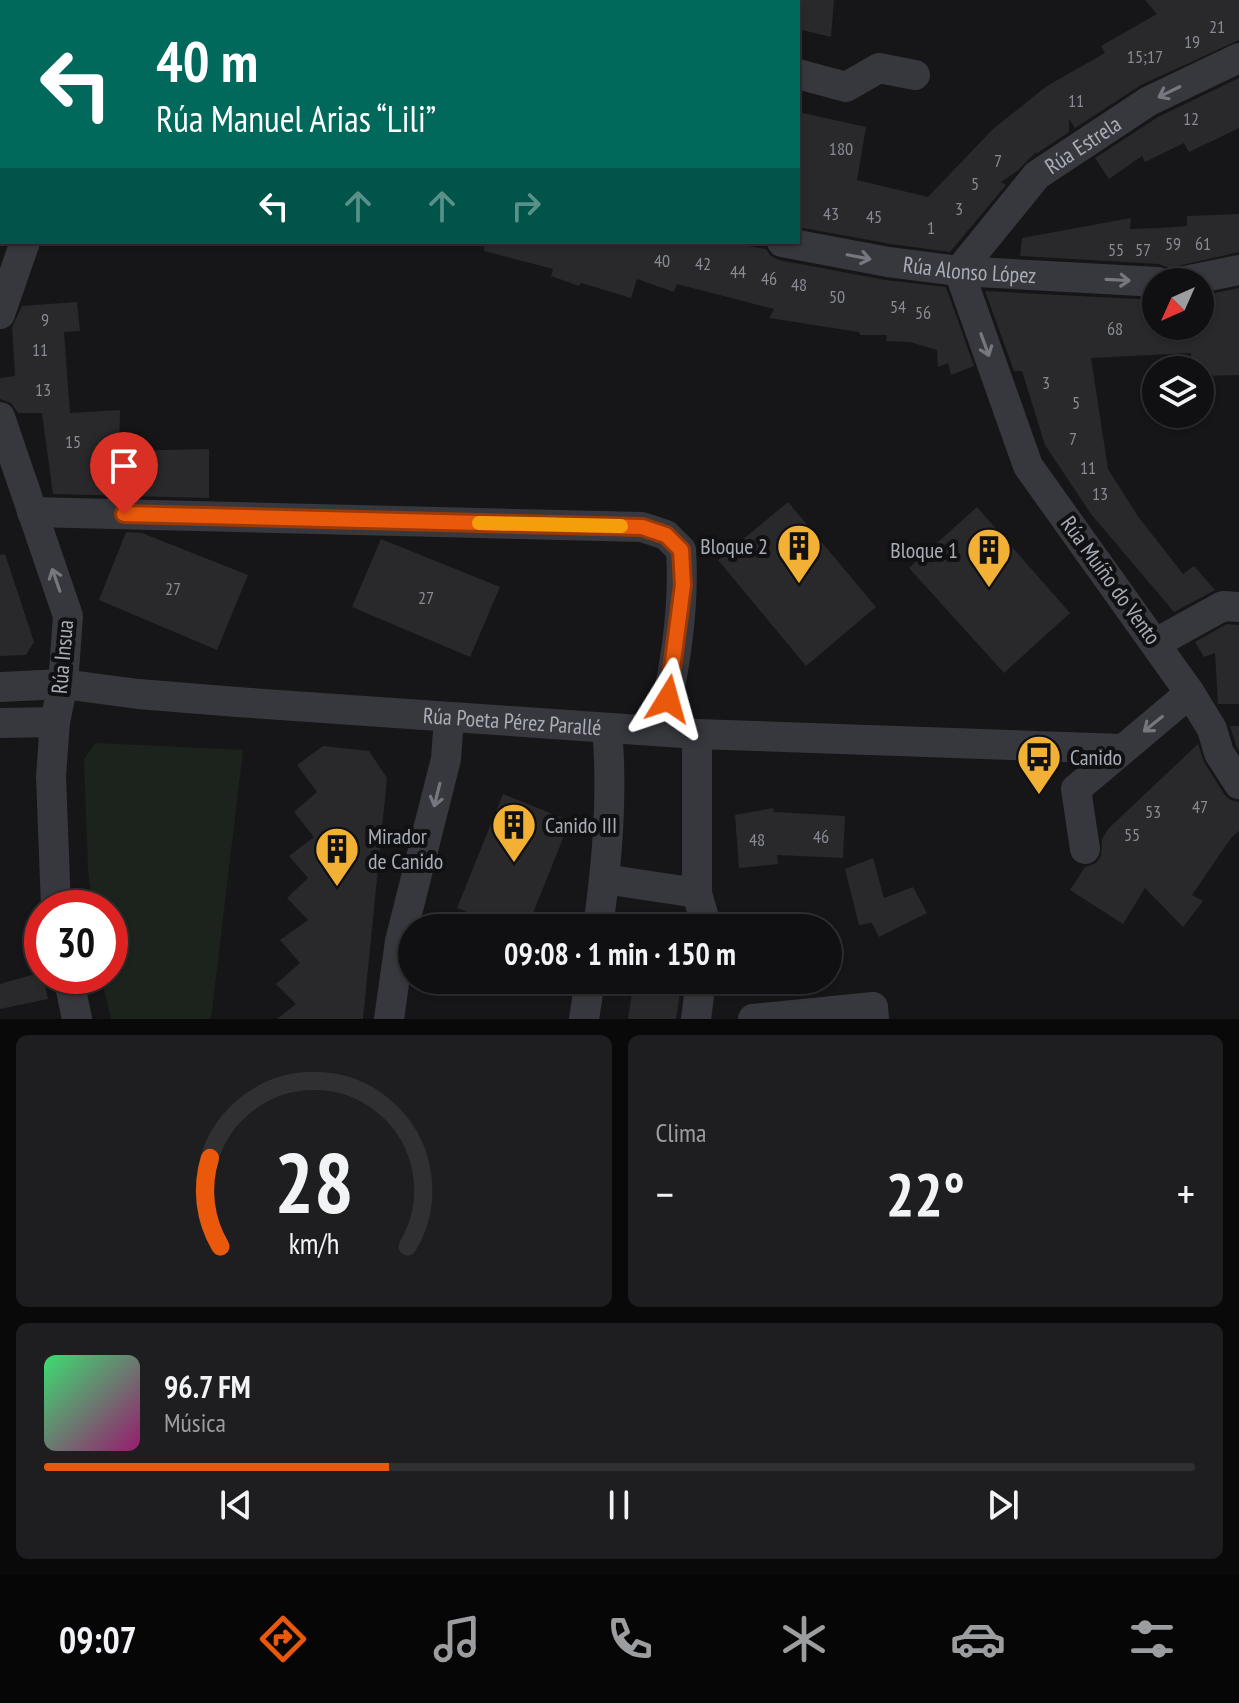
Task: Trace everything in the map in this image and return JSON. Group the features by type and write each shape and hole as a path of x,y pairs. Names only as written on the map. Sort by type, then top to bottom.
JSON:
{"street":[{"name":"Rúa Estrela","path":"959,271 1037,175 1149,101 1239,58"},
{"path":"800,75 846,87 879,68 915,75"},
{"path":"0,314 24,244"},
{"name":"Rúa Alonso López","path":"793,244 888,262 959,271 1142,281"},
{"path":"1214,275 1239,270"},
{"name":"Rúa Muíño do Vento","path":"959,271 1028,466 1190,693 1212,729 1219,753 1239,784"},
{"name":"Rúa Insua","path":"0,417 68,616 51,776 55,890"},
{"path":"32,512 642,527 666,535 681,550 683,585 661,731"},
{"path":"1156,643 1223,606 1239,607"},
{"name":"Rúa Poeta Pérez Parallé","path":"0,687 63,684 147,695 697,734 1122,749"},
{"path":"1085,849 1076,789 1190,693"},
{"path":"412,914 446,759 449,718"},
{"path":"0,723 55,722"},
{"path":"600,914 611,767 607,728"},
{"path":"697,734 697,893 703,914"},
{"path":"604,879 697,893"},
{"path":"389,1019 398,978"},
{"path":"72,994 77,1019"},
{"path":"584,1019 588,994"},
{"path":"696,1019 699,994"},
{"path":"753,1019 873,1007 874,1019"}],"shaded area":[{"path":"96,743 243,750 211,1019 111,1019 105,994 128,994 128,890 90,890 84,759"}],"building":[{"path":"800,0 834,0 831,37 800,29"},
{"path":"1145,0 1239,0 1239,40 1141,85 1075,128 1069,119 1069,132 1036,152 1001,182 1006,185 950,252 800,227 800,112 866,127 857,180 928,197 993,129 1047,86 1105,53 1101,46 1157,14"},
{"path":"1239,78 1239,128 1189,152 1184,143 1145,162 1142,156 1109,179 1095,158 1158,117"},
{"path":"1239,214 1239,252 1169,268 1159,264 1020,256 1022,238 1131,218 1130,229 1187,226 1187,216"},
{"path":"485,244 737,244 766,249 779,260 885,280 946,287 974,366 951,375 948,363 938,367 937,350 910,342 886,341 887,335 860,335 859,332 769,318 774,309 677,284 674,292 637,279 631,298 581,283 579,286 551,276 553,269 484,251"},
{"path":"1239,288 1239,375 1214,376 1214,356 1191,356 1191,353 1091,358 1108,469 1137,515 1183,574 1194,566 1215,590 1174,612 1091,514 1045,445 1022,371 1014,371 985,291 1142,299 1142,340 1214,340 1214,293"},
{"path":"77,302 80,331 64,332 70,413 120,410 119,451 209,449 209,498 53,494 42,413 18,413 11,403 0,399 0,378 15,376 12,327 22,306"},
{"name":"Bloque 2","path":"788,502 876,607 806,666 718,560"},
{"name":"Bloque 1","path":"977,507 1070,613 1004,673 909,568"},
{"path":"126,532 142,533 248,575 217,650 99,600"},
{"path":"381,539 500,587 470,657 352,607"},
{"path":"5,554 34,642 26,655 0,656 0,555"},
{"path":"1227,624 1239,625 1239,704 1218,704 1215,653 1204,657 1195,642"},
{"path":"1230,726 1239,726 1239,751 1236,745"},
{"path":"1198,744 1204,762 1224,794 1230,800 1239,802 1239,831 1192,895 1203,901 1183,927 1145,888 1123,924 1070,890 1085,867 1096,863 1101,856 1102,839 1109,828"},
{"name":"Mirador de Canido","path":"323,746 369,751 387,778 363,1019 277,1019 296,1004 276,984 300,963 280,940 308,920 287,898 308,878 289,856 314,837 294,812 317,792 297,765"},
{"name":"Canido III","path":"503,794 570,821 533,914 472,914 457,908"},
{"path":"773,808 774,812 845,816 843,858 777,855 778,864 739,868 735,815"},
{"path":"873,858 884,898 913,887 927,913 879,937 872,923 859,925 845,869"},
{"path":"24,977 24,994 47,994 48,999 0,1009 0,984"},
{"path":"632,994 680,994 676,1019 628,1019"}],"slow traffic":[{"path":"479,523 621,526"}],"place":[{"name":"Bloque 2","path":"799,585"},
{"name":"Bloque 1","path":"989,589"},
{"name":"Canido","path":"1039,796"},
{"name":"Canido III","path":"514,864"},
{"name":"Mirador de Canido","path":"337,888"}],"route":[{"path":"124,514 642,527 666,535 681,550 683,585 668,699"}]}
